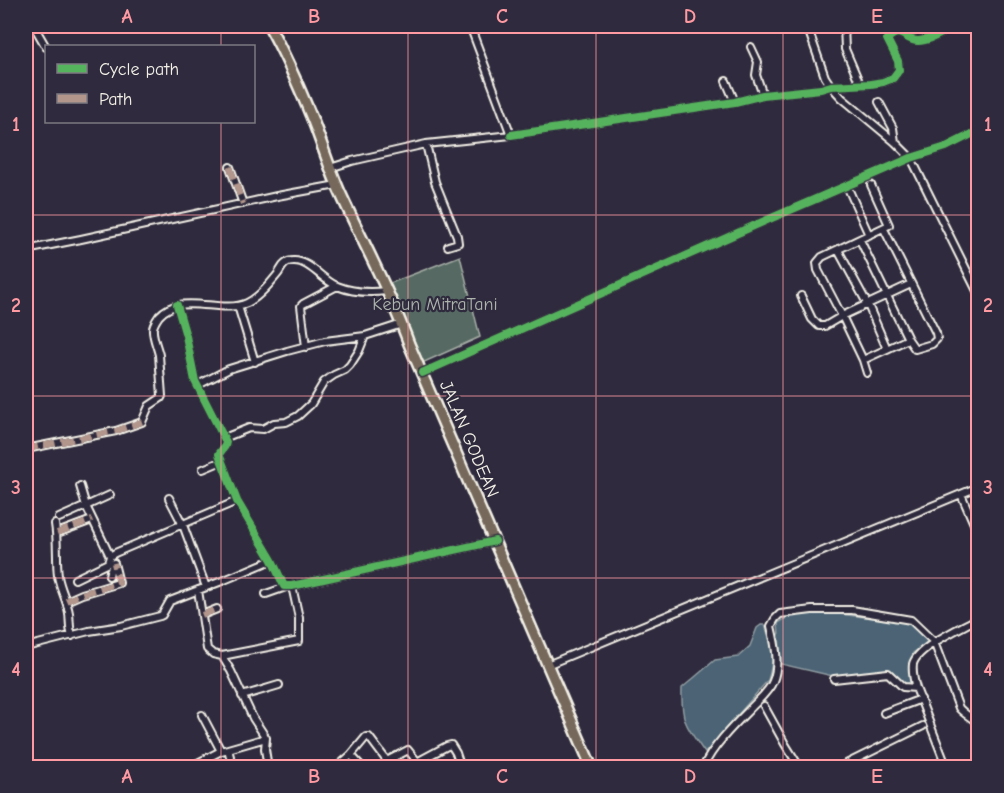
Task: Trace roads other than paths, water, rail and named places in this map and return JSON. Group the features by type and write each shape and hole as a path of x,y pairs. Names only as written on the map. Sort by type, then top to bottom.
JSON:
{"main road":[{"name":"JALAN GODEAN","path":"269,26 300,90 337,185 402,324 592,768"}],"street":[{"path":"34,26 45,45"},
{"path":"470,26 511,135"},
{"path":"808,26 825,77 831,86 911,158 978,293"},
{"path":"844,26 844,49 860,84"},
{"path":"886,26 892,35"},
{"path":"330,168 426,144 511,135 735,102 764,95 883,82 893,78 899,70 898,61 887,39 900,33 915,41 923,41 951,27"},
{"path":"752,47 758,62 756,75 764,95"},
{"path":"726,81 735,102"},
{"path":"879,102 893,128 895,142"},
{"path":"422,373 911,158 946,147 978,131"},
{"path":"426,144 435,182 457,236 458,243 448,246"},
{"path":"230,167 243,204"},
{"path":"26,250 337,185"},
{"path":"867,373 863,360 818,270 817,263 822,257 889,225 871,185"},
{"path":"847,186 869,235"},
{"path":"860,240 908,339 915,349 932,344 937,339 936,333 884,229"},
{"path":"838,250 868,305 887,349"},
{"path":"26,450 116,431 142,422 149,406 162,396 153,326 157,318 165,311 177,305 238,306 249,303 257,297 283,266 296,261 305,264 337,286 369,293 386,291"},
{"path":"801,296 812,319 819,326 825,326 911,284"},
{"path":"306,347 301,306 337,286"},
{"path":"177,305 195,381 226,444 219,453 237,501 272,560 283,584 289,586"},
{"path":"238,306 255,362"},
{"path":"198,385 229,369 325,341 365,336 402,324"},
{"path":"224,438 249,428 263,429 298,416 311,404 324,382 350,365 365,336"},
{"path":"863,360 908,339"},
{"path":"203,469 222,461"},
{"path":"66,601 119,583 111,555 92,520 80,486"},
{"path":"547,664 978,487"},
{"path":"961,494 978,533"},
{"path":"59,518 110,495"},
{"path":"170,498 183,525 206,587"},
{"path":"75,579 108,563 111,555 237,501"},
{"path":"57,533 92,520"},
{"path":"55,524 58,572 72,636"},
{"path":"266,594 289,586 495,542"},
{"path":"26,647 162,615 170,601 272,560"},
{"path":"109,576 114,563"},
{"path":"198,590 207,649 213,654 222,656 299,641 299,618 289,586"},
{"path":"202,615 217,609"},
{"path":"703,768 735,724 773,683 776,644 771,626 780,614 812,610 852,610 911,620 934,642 959,708 978,724"},
{"path":"946,768 916,688 913,671 916,657 934,642 978,618"},
{"path":"222,656 253,718 266,738 268,768"},
{"path":"834,679 888,674 903,687 916,688"},
{"path":"242,696 279,685"},
{"path":"884,713 921,699"},
{"path":"764,706 800,768"},
{"path":"202,715 225,750 233,768"},
{"path":"838,768 853,765 923,726"},
{"path":"336,768 351,755 364,738 369,737 385,759"},
{"path":"188,768 225,750 266,738"},
{"path":"385,759 389,760 408,750 419,761 451,745 461,768"},
{"path":"351,755 363,768"},
{"path":"383,768 382,763 385,759"}],"water":[{"path":"820,612 910,622 930,641 913,653 910,664 910,683 906,684 884,670 849,676 833,676 781,664 778,623 790,616"},
{"path":"765,625 772,652 772,665 768,680 705,753 686,723 682,709 682,688 715,660 738,657 750,646 757,628"}],"park label":[{"name":"Kebun MitraTani","path":"435,304"}]}
